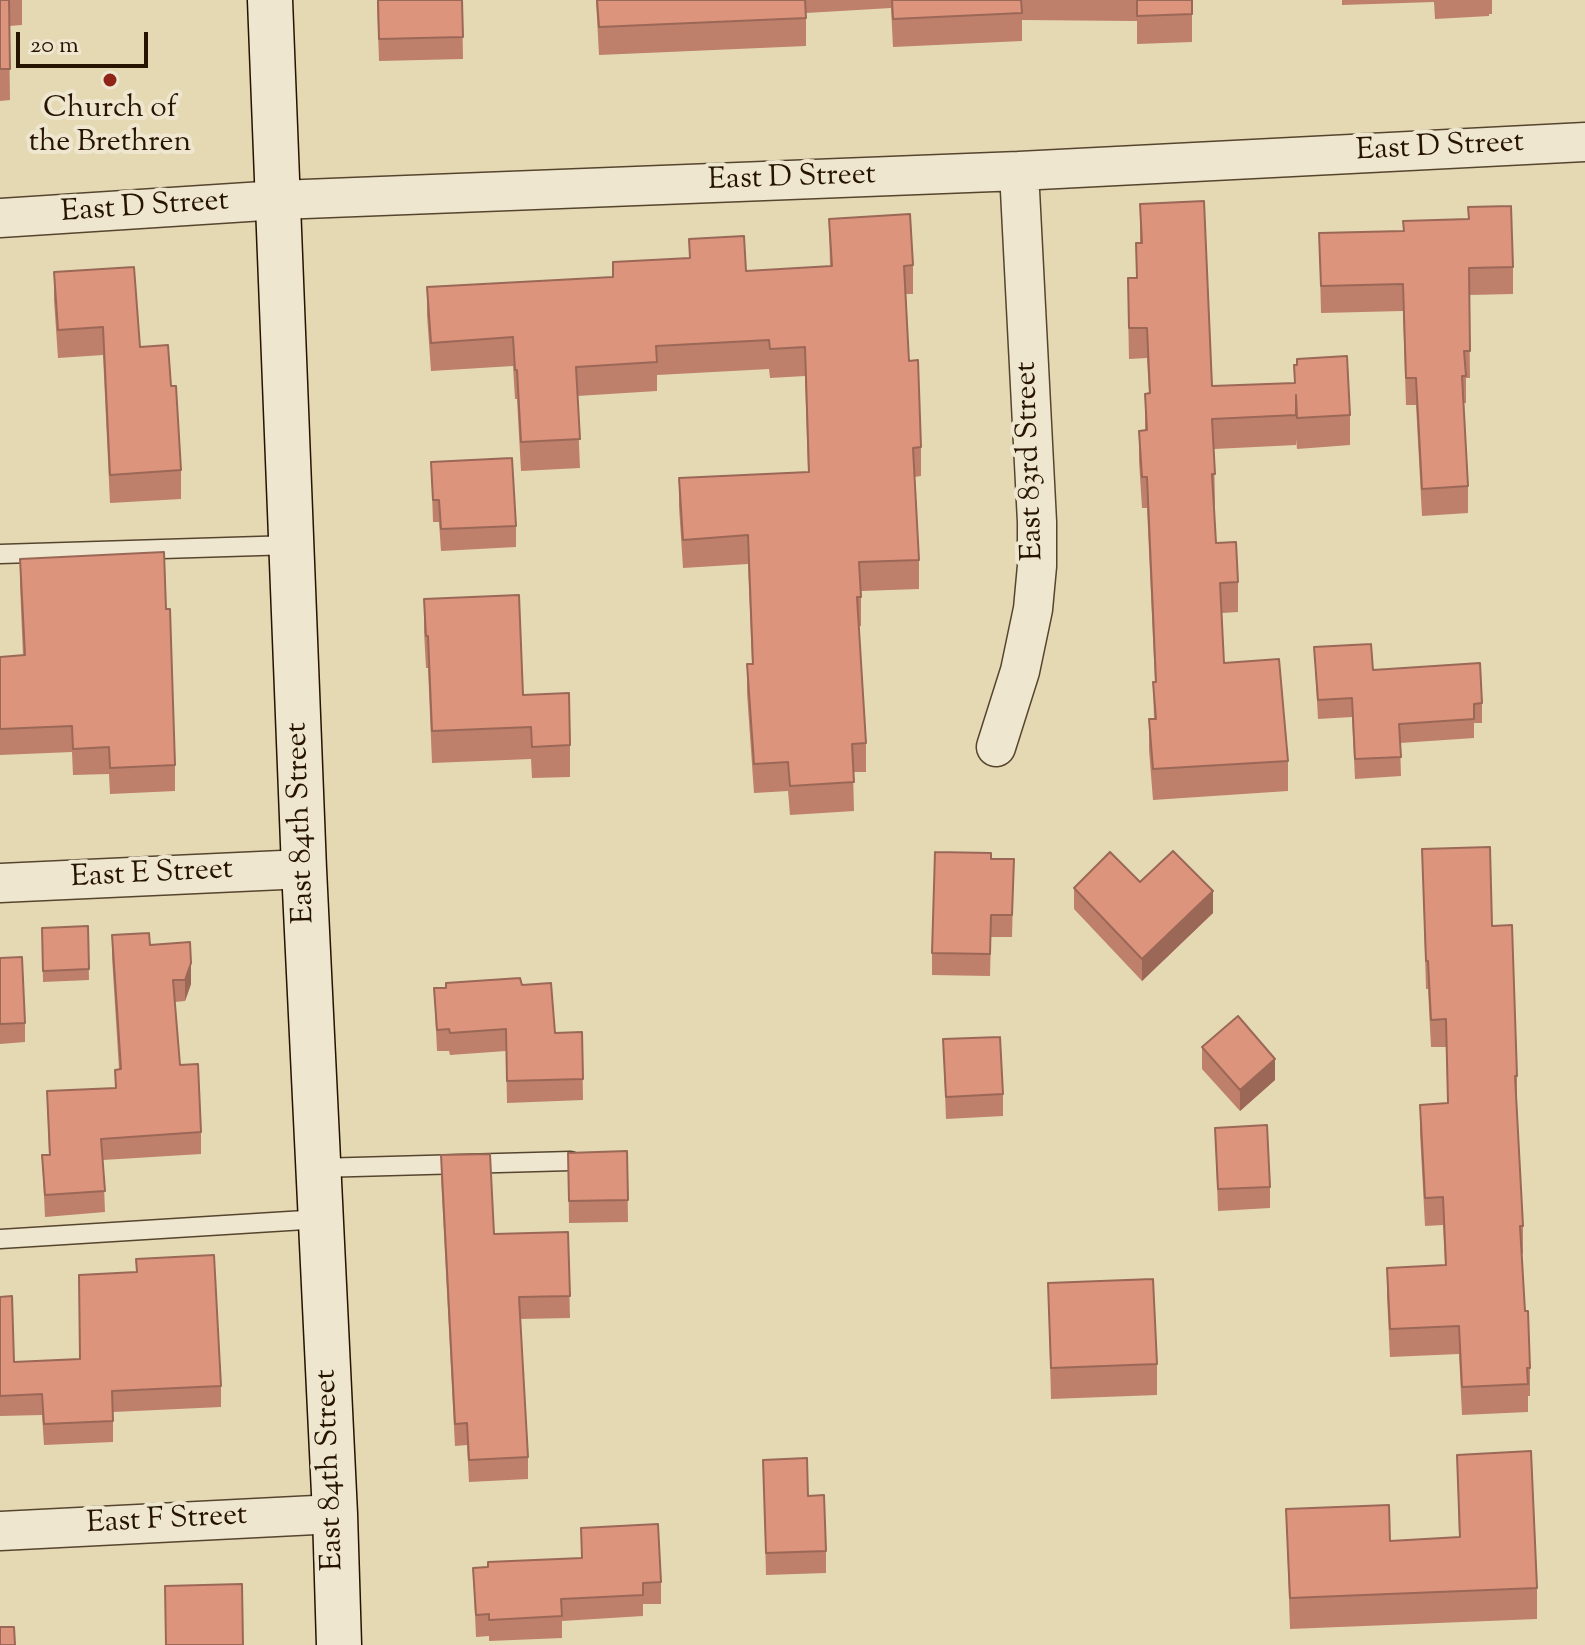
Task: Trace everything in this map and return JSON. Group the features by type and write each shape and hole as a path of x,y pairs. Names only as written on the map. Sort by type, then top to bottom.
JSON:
{"street":[{"name":"East 84th Street","path":"270,0 304,869 339,1645"},
{"name":"East D Street","path":"0,218 279,200 1019,171 1585,142"},
{"name":"East 83rd Street","path":"996,747 1020,671 1033,609 1037,566 1019,171"},
{"name":"East E Street","path":"0,883 304,869"},
{"name":"East F Street","path":"0,1531 335,1514"}],"lane":[{"path":"0,554 292,545"},
{"path":"318,1168 571,1161"},
{"path":"0,1239 321,1219"}],"building":[{"path":"0,0 9,0 10,69 0,69"},
{"path":"378,0 462,0 463,37 379,39"},
{"path":"597,0 805,0 806,18 599,27"},
{"path":"892,0 1021,0 1022,13 893,19"},
{"path":"1137,0 1192,0 1192,14 1137,16"},
{"path":"1204,201 1212,386 1295,383 1294,365 1297,365 1297,359 1347,356 1350,415 1297,418 1296,395 1296,415 1212,419 1216,543 1236,542 1238,582 1220,583 1224,663 1279,659 1288,761 1153,769 1149,719 1156,719 1153,682 1156,682 1147,477 1142,477 1139,431 1147,430 1145,394 1150,393 1147,328 1129,328 1128,278 1137,278 1136,243 1142,243 1140,204"},
{"path":"1511,206 1513,267 1469,268 1470,351 1464,351 1466,376 1462,376 1468,486 1422,489 1416,378 1406,378 1403,284 1321,286 1319,233 1404,231 1403,221 1469,219 1468,207"},
{"path":"910,214 913,265 904,266 909,361 918,360 921,447 913,448 919,560 859,562 861,597 857,597 866,743 852,744 854,782 790,786 788,762 754,764 747,664 753,664 748,535 683,540 679,478 809,472 805,347 770,349 769,340 656,346 657,362 576,367 580,439 521,442 513,337 431,343 427,287 613,277 613,262 690,258 689,239 744,236 746,271 832,266 829,219"},
{"path":"134,267 140,347 168,345 171,386 176,386 181,470 110,475 103,327 58,330 54,272"},
{"path":"512,458 516,526 441,529 439,500 433,500 431,462"},
{"path":"164,552 166,609 170,609 175,765 110,768 109,747 73,749 72,726 0,729 0,657 25,655 20,559"},
{"path":"519,595 523,695 569,693 570,745 532,747 531,727 432,731 424,599"},
{"path":"1371,644 1373,670 1480,663 1482,703 1474,704 1474,719 1399,724 1401,757 1355,759 1352,698 1318,700 1314,647"},
{"path":"1490,847 1492,926 1512,925 1515,1076 1523,1226 1520,1226 1530,1368 1527,1368 1528,1384 1462,1387 1459,1326 1390,1329 1387,1268 1446,1265 1443,1197 1425,1198 1420,1105 1448,1103 1446,1019 1431,1020 1422,849"},
{"path":"1173,851 1213,891 1142,959 1074,888 1110,852 1140,882"},
{"path":"935,852 991,853 991,859 1014,859 1012,915 991,915 990,954 932,953"},
{"path":"88,926 89,969 43,971 42,928"},
{"path":"149,933 150,945 190,942 191,963 185,980 173,980 180,1065 198,1064 201,1132 101,1139 105,1191 45,1195 42,1155 50,1155 47,1091 116,1088 115,1070 121,1069 112,935"},
{"path":"22,957 25,1023 0,1024 0,958"},
{"path":"520,978 522,985 551,983 555,1033 582,1032 583,1079 507,1081 506,1029 450,1033 449,1029 437,1030 434,988 446,988 446,983"},
{"path":"1238,1016 1275,1059 1240,1090 1202,1047"},
{"path":"1000,1037 1003,1094 946,1097 943,1039"},
{"path":"1267,1125 1270,1187 1218,1189 1215,1128"},
{"path":"627,1151 628,1200 569,1201 568,1153"},
{"path":"490,1154 494,1234 568,1232 570,1296 519,1297 528,1457 469,1460 467,1423 455,1424 441,1155"},
{"path":"214,1255 221,1386 112,1391 113,1421 44,1424 42,1394 0,1396 0,1297 12,1296 14,1362 80,1359 79,1275 137,1272 136,1259"},
{"path":"1153,1279 1157,1364 1051,1368 1048,1283"},
{"path":"1531,1451 1537,1588 1290,1598 1286,1509 1389,1505 1390,1541 1460,1537 1457,1455"},
{"path":"807,1458 808,1496 824,1495 826,1551 766,1553 763,1460"},
{"path":"658,1524 661,1582 643,1583 643,1595 561,1599 562,1616 489,1620 489,1614 476,1615 473,1568 488,1567 488,1562 582,1558 581,1528"},
{"path":"242,1584 243,1645 166,1645 165,1586"},
{"path":"0,1627 14,1627 15,1645 0,1645"}],"place":[{"name":"Church of the Brethren","path":"110,80"}]}
